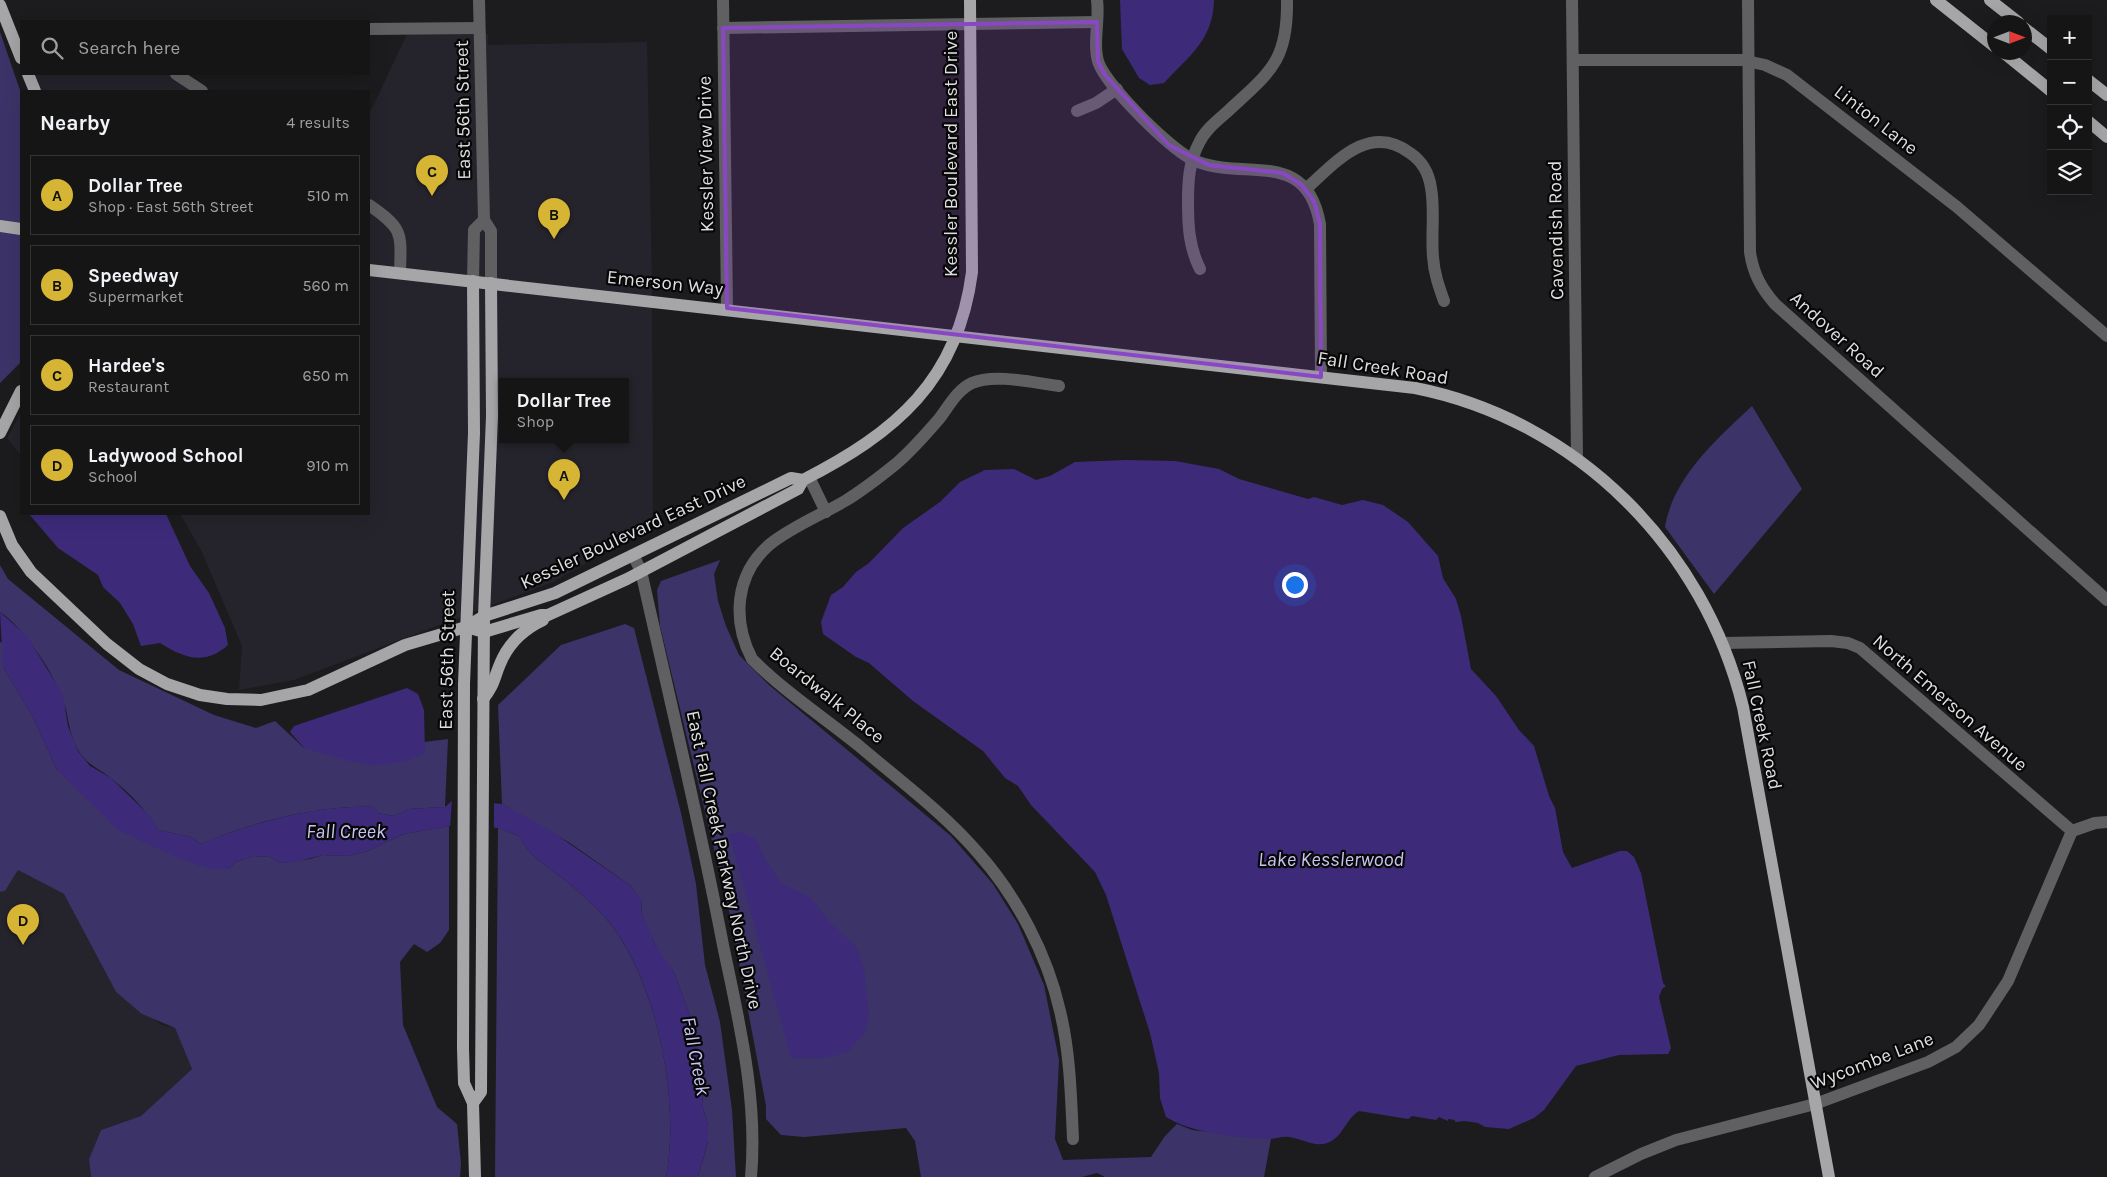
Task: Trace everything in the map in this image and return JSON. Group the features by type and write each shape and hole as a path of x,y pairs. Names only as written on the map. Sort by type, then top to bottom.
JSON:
{"main road":[{"name":"Kessler Boulevard East Drive","path":"484,632 541,615 548,615 641,572 785,497 798,489 806,478 852,454 878,436 934,378 948,356 969,295 973,253 970,0"},
{"path":"1936,0 1987,40"},
{"path":"1990,0 2009,15"},
{"path":"0,5 16,33 20,53"},
{"path":"2032,34 2047,46"},
{"path":"2012,60 2047,88"},
{"path":"28,75 34,90"},
{"path":"2092,83 2107,95"},
{"path":"2092,125 2107,137"},
{"path":"0,226 20,229"},
{"name":"Emerson Way","path":"370,270 727,308 956,335"},
{"name":"East 56th Street","path":"473,281 474,433 466,627 463,922 464,1083 473,1103 476,1177"},
{"name":"East 56th Street","path":"473,1103 481,1092 482,768 484,616 492,416 491,283"},
{"name":"Fall Creek Road","path":"956,335 1415,388 1460,400 1532,430 1577,459 1626,500 1666,544 1694,584 1723,643 1743,707 1829,1177"},
{"path":"0,433 20,393"},
{"name":"Kessler Boulevard East Drive","path":"466,627 484,616 555,592 792,478 806,478"},
{"path":"0,516 7,536 24,563 107,644 150,676 213,698 261,700 296,694 405,646 466,627 484,632"},
{"path":"484,699 493,687 500,663 512,644 521,634 548,615"}],"street":[{"name":"East 56th Street","path":"479,0 484,220 491,231 491,283"},
{"name":"Kessler View Drive","path":"723,0 727,308"},
{"path":"1097,0 1099,63 1105,75 1164,140 1192,160 1215,167 1274,170 1291,177 1306,189 1314,201 1320,224 1321,377"},
{"path":"1200,269 1189,240 1189,173 1192,160 1198,144 1208,130 1262,80 1276,62 1282,50 1286,32 1287,0"},
{"name":"Cavendish Road","path":"1572,0 1577,459"},
{"name":"Andover Road","path":"1748,0 1750,61 1750,252 1756,278 1766,294 2107,600"},
{"path":"724,28 970,26 992,23 1097,22"},
{"path":"370,29 480,28"},
{"name":"Linton Lane","path":"1573,60 1750,61 1793,78 1957,207 2107,336"},
{"path":"178,75 200,90"},
{"path":"1077,111 1096,103 1117,88"},
{"path":"1306,189 1344,155 1363,144 1390,143 1413,155 1426,170 1431,186 1432,257 1444,301"},
{"path":"370,206 392,222 398,230 401,240 400,273"},
{"name":"East 56th Street","path":"473,281 474,230 484,220"},
{"name":"Boardwalk Place","path":"1059,386 992,379 970,384 960,392 923,437 897,462 854,495 770,544 750,568 742,588 739,606 742,635 746,646 759,665 945,819 998,877 1024,919 1060,1010 1068,1060 1073,1139"},
{"path":"806,478 826,512"},
{"name":"East Fall Creek Parkway North Drive","path":"633,555 641,572 709,873 748,1070 754,1134 751,1177"},
{"name":"North Emerson Avenue","path":"1723,643 1831,642 1848,643 1860,648 2072,831"},
{"path":"2072,831 2095,823 2107,822"},
{"name":"Wycombe Lane","path":"1595,1177 1641,1154 1676,1140 1815,1104 1932,1060 1956,1047 1975,1030 2008,981 2072,831"}],"highlighted area":[{"path":"1097,22 1098,61 1105,75 1169,145 1209,165 1283,173 1302,185 1314,201 1320,224 1321,377 727,308 723,28"}],"shaded area":[{"path":"0,32 20,90 20,363 0,383"},
{"path":"407,34 488,34 488,45 647,42 652,282 653,525 553,582 294,680 239,690 242,646 201,550 181,515 370,515 370,113"},
{"path":"33,75 187,75 209,90 39,90"},
{"path":"1752,406 1802,489 1714,594 1665,527 1677,492 1687,475 1711,446"},
{"path":"20,415 20,454 7,438"},
{"path":"720,560 714,574 718,601 726,626 739,655 769,685 951,836 993,884 1018,924 1044,985 1059,1060 1055,1139 1063,1160 1151,1157 1165,1136 1177,1124 1192,1130 1271,1139 1264,1177 1105,1177 1097,1173 1082,1177 921,1177 915,1141 906,1128 804,1137 781,1135 766,1119 766,1106 730,915 660,626 657,590 661,581"},
{"path":"0,565 8,579 119,670 214,715 256,728 275,721 304,748 425,753 424,742 448,739 445,807 409,809 394,816 378,813 374,807 353,807 308,812 263,822 201,844 191,837 158,830 132,796 87,761 74,743 66,709 56,684 30,642 0,612"},
{"path":"625,624 634,628 681,813 696,884 705,965 720,1022 732,1110 736,1177 698,1177 708,1142 708,1125 703,1108 701,1068 692,1021 674,972 662,957 648,930 642,913 641,901 631,886 570,843 502,804 498,705 561,645"},
{"path":"0,642 3,643 3,667 33,717 57,770 211,869 228,869 236,862 254,856 270,857 280,863 310,859 323,855 348,856 368,851 404,834 449,826 449,930 440,943 427,952 414,944 400,962 403,1025 437,1107 457,1124 461,1163 460,1177 91,1177 89,1159 101,1130 141,1116 192,1069 175,1028 142,1014 116,992 64,894 18,870 5,891 0,892"},
{"path":"498,828 519,836 528,850 570,884 601,913 620,938 636,968 650,1002 660,1038 667,1075 670,1146 666,1177 495,1177"},
{"path":"18,870 64,894 116,992 162,1025 175,1028 192,1069 141,1116 101,1130 89,1159 91,1177 0,1177 0,892 5,891"}],"water":[{"path":"1120,0 1214,0 1213,14 1205,36 1191,55 1164,83 1150,85 1139,78 1122,49"},
{"name":"Lake Kesslerwood","path":"1175,461 1219,469 1239,479 1308,499 1314,497 1342,505 1363,500 1383,505 1408,522 1438,556 1443,578 1456,599 1461,616 1471,669 1496,696 1519,730 1534,746 1549,796 1555,808 1563,852 1572,868 1620,851 1627,851 1634,857 1641,873 1663,983 1666,986 1662,989 1659,997 1671,1048 1668,1054 1619,1055 1576,1066 1544,1110 1534,1118 1509,1129 1485,1127 1478,1123 1465,1121 1455,1122 1455,1120 1448,1119 1448,1121 1439,1117 1436,1120 1412,1116 1408,1119 1359,1111 1351,1117 1337,1137 1327,1143 1316,1144 1289,1137 1270,1139 1216,1134 1188,1127 1166,1117 1160,1098 1159,1073 1150,1033 1106,895 1095,872 1031,805 1018,786 1005,778 983,751 913,701 869,663 856,657 823,634 821,622 831,595 843,587 856,572 869,563 903,528 940,502 960,482 985,470 1014,469 1036,480 1050,476 1075,462"},
{"path":"30,515 166,515 190,566 209,593 225,628 228,645 219,652 203,658 186,656 160,643 141,646 133,624 120,603 103,587 98,575 58,548"},
{"name":"Fall Creek","path":"0,612 27,636 63,695 68,726 78,751 90,766 111,778 149,815 158,830 191,837 201,844 286,816 331,809 374,807 378,813 394,816 409,809 445,807 453,800 502,804 548,829 631,886 641,901 642,913 655,944 674,972 692,1021 701,1068 703,1108 708,1125 708,1141 698,1177 666,1177 670,1146 667,1075 660,1038 650,1002 636,968 620,938 601,913 570,884 528,850 519,836 498,828 455,825 404,834 368,851 348,856 323,855 295,862 280,863 270,857 254,856 236,862 228,869 211,869 180,859 118,830 57,770 33,717 3,667"},
{"path":"407,688 418,694 424,710 425,753 408,761 375,766 341,759 304,748 290,732 294,726"},
{"path":"742,832 757,840 764,858 781,883 811,898 828,920 857,948 864,969 869,1016 865,1033 847,1052 824,1058 791,1058 729,834"}],"pier":[{"path":"452,798 494,801 494,830 450,829"}],"place":[{"name":"Hardee's","path":"432,196"},
{"name":"Speedway","path":"554,239"},
{"name":"Dollar Tree","path":"564,500"},
{"name":"Ladywood School","path":"23,945"}]}
